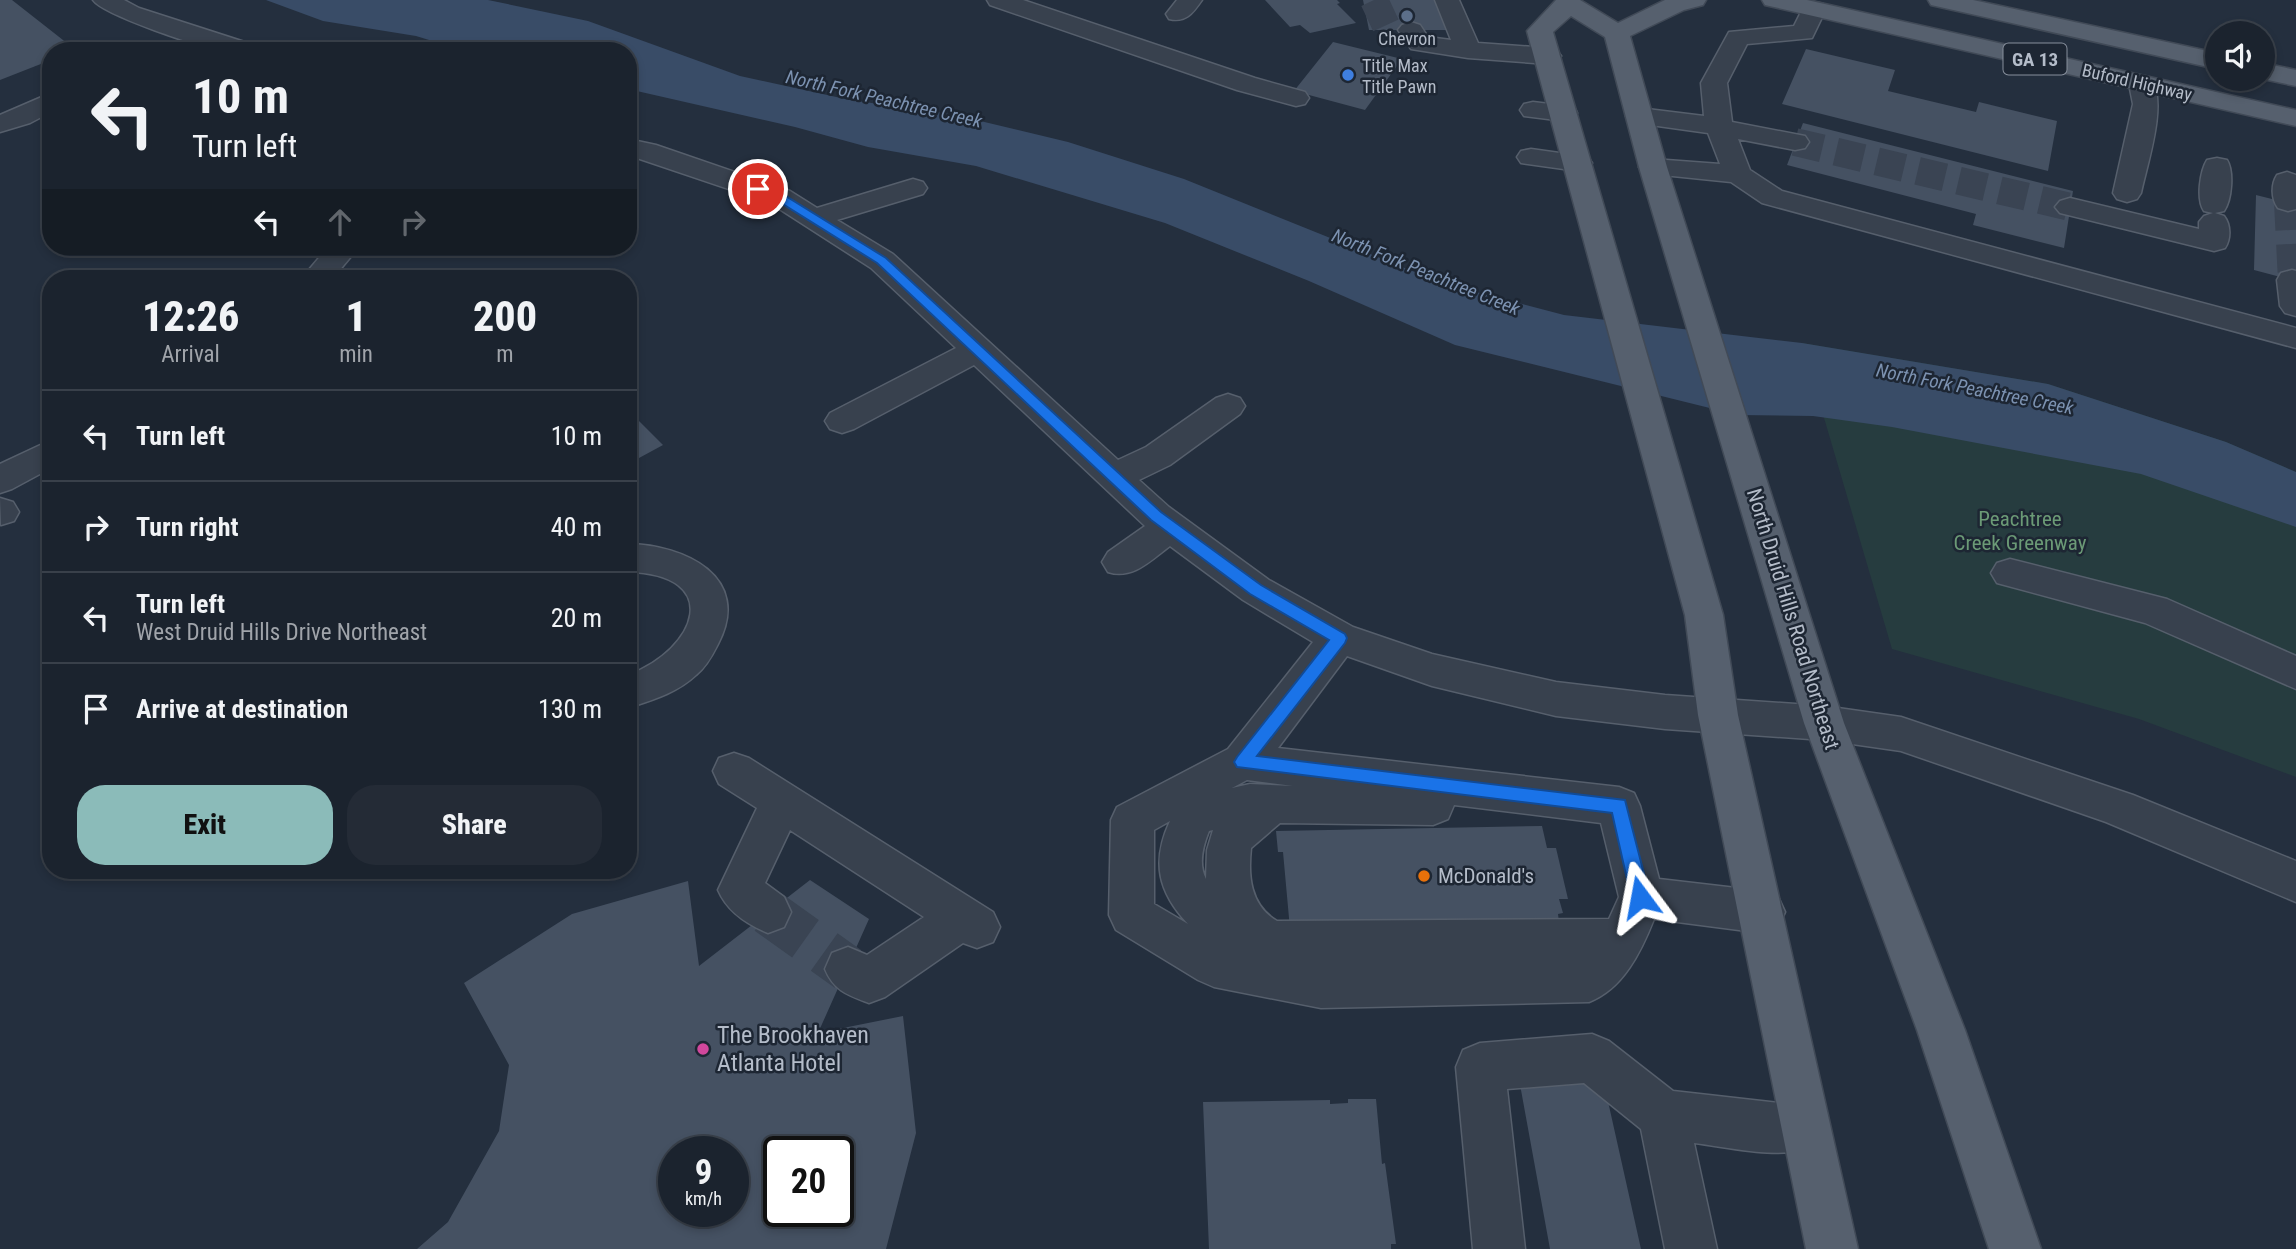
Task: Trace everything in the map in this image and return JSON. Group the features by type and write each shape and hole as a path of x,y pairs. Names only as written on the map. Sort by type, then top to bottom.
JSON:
{"main road":[{"path":"1693,0 1676,4 1617,33 1568,2 1540,31 1704,615 1718,715 1832,1249"},
{"name":"Buford Highway","path":"1774,0 2296,118"},
{"name":"Buford Highway","path":"1940,0 2205,58"},
{"name":"North Druid Hills Road Northeast","path":"1617,33 1653,167 1824,723 1941,1030 2015,1249"},
{"path":"2275,74 2296,78"}],"street":[{"path":"105,0 130,13 220,42"},
{"path":"999,0 1246,84 1296,98"},
{"path":"1447,0 1468,50"},
{"path":"1738,174 1718,127 1714,83 1738,37 1804,33 1814,9"},
{"path":"1406,35 1468,50 1548,56"},
{"path":"2127,193 2146,104 2142,83"},
{"path":"0,124 42,106"},
{"path":"1533,110 1564,113"},
{"path":"1639,116 1681,120 1795,142"},
{"path":"637,149 780,197 881,261 1170,527 1256,590 1339,638 1432,670 1556,699 1665,712 1824,723 1901,734 2119,808 2296,882"},
{"path":"1531,158 1578,163"},
{"path":"2070,207 2214,242 2217,166"},
{"path":"1653,167 1738,174 1772,197 2296,338"},
{"path":"813,218 913,188"},
{"path":"324,270 336,256"},
{"path":"842,421 978,350"},
{"path":"1114,477 1158,456 1227,406"},
{"path":"0,480 42,457"},
{"path":"1121,562 1170,527"},
{"path":"637,557 669,561 690,572 703,588 709,607 707,629 695,651 674,670 650,685 637,689"},
{"path":"2010,572 2154,610 2296,673"},
{"path":"1243,762 1619,806 1640,897 1623,940 1589,980 1321,986 1214,965 1132,915 1132,820 1243,762 1339,638"},
{"path":"734,771 969,922 869,981 848,969"},
{"path":"1506,792 1450,807 1271,804 1230,839 1226,862 1232,901 1249,928 1272,942 1623,940"},
{"path":"768,912 740,890 781,802"},
{"path":"1640,897 1762,912"},
{"path":"1499,1249 1479,1067 1592,1058 1663,1115 1779,1128 1804,1127"},
{"path":"1663,1115 1691,1249"}],"green space":[{"name":"Peachtree Creek Greenway","path":"1802,343 2048,384 2226,442 2296,472 2296,777 2139,719 1892,649"}],"water":[{"name":"North Fork Peachtree Creek","path":"266,0 488,0 588,21 740,76 850,100 951,114 1068,142 1184,179 1442,283 1564,315 1802,343 2048,384 2226,442 2296,472 2296,527 2141,474 1892,427 1813,416 1738,415 1455,345 1309,281 1165,223 976,166 868,147 795,127 637,91 637,42 436,42 416,36 323,21"}],"building":[{"path":"0,0 12,0 66,42 42,42 42,64 0,80"},
{"path":"1265,0 1337,0 1340,3 1337,4 1356,23 1310,33 1300,25 1290,27"},
{"path":"1363,0 1443,0 1452,30 1369,30"},
{"name":"Title Max Title Pawn","path":"1333,42 1402,59 1365,110 1294,91"},
{"path":"1806,49 1895,70 1888,91 1976,112 1979,102 2057,121 2048,171 1782,104"},
{"path":"1803,123 2073,191 2064,248 1973,225 1976,214 1787,165"},
{"path":"2256,195 2296,205 2296,281 2254,270"},
{"path":"637,419 663,445 637,459"},
{"name":"McDonald's","path":"1542,826 1547,848 1556,848 1568,899 1559,899 1563,913 1558,914 1559,922 1290,929 1283,852 1278,852 1276,831"},
{"name":"The Brookhaven Atlanta Hotel","path":"810,880 869,919 818,1033 903,1016 916,1133 886,1249 417,1249 448,1222 499,1131 509,1065 464,983 572,914 688,881 699,966"},
{"path":"1519,1079 1603,1079 1641,1249 1550,1249"},
{"path":"1348,1099 1376,1099 1382,1164 1385,1163 1396,1244 1391,1244 1391,1249 1209,1249 1203,1102 1330,1100 1330,1104 1348,1103"}],"tunnel":[{"path":"1374,0 1388,30"},
{"path":"1795,142 2070,207"},
{"path":"2288,202 2292,280"},
{"path":"768,912 848,969"}],"place":[{"name":"Chevron","path":"1407,16"},
{"name":"Title Max Title Pawn","path":"1348,75"},
{"name":"McDonald's","path":"1424,876"},
{"name":"The Brookhaven Atlanta Hotel","path":"703,1049"}],"route":[{"path":"758,189 780,197 881,261 1156,516 1256,590 1339,638 1243,762 1444,783 1619,806 1640,897"}]}
